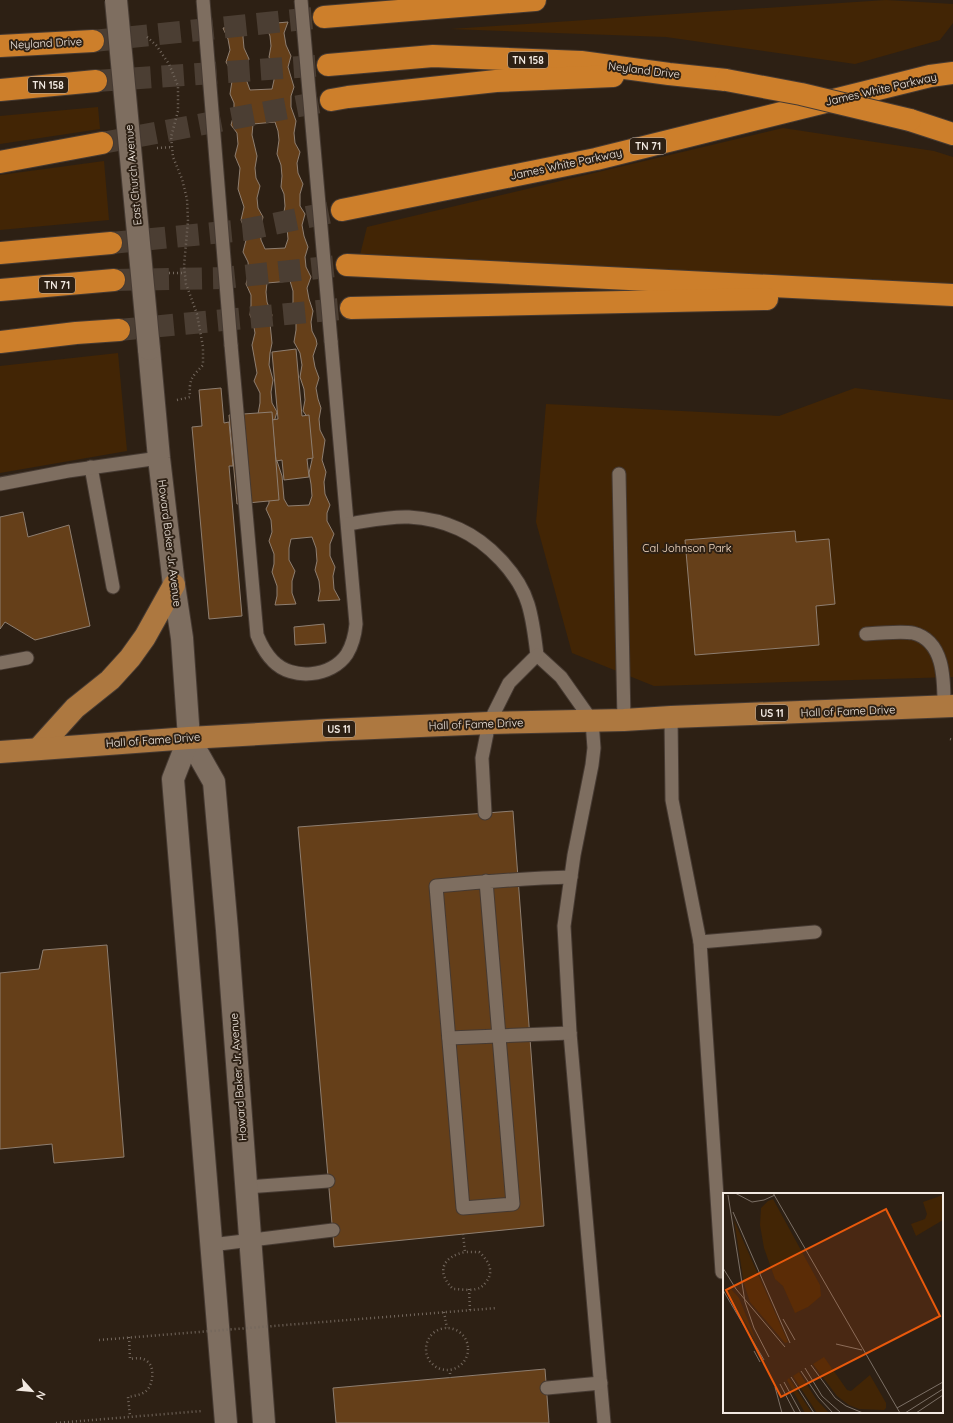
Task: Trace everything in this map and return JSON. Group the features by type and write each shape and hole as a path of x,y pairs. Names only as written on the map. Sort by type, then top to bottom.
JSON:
{"highway":[{"path":"324,17 535,0"},
{"name":"Neyland Drive","path":"0,46 92,41"},
{"name":"Neyland Drive","path":"328,65 433,56 581,62 726,80 801,94 910,120 953,134"},
{"path":"331,100 496,81 669,74"},
{"name":"James White Parkway","path":"342,210 596,159 930,76 953,74"},
{"name":"TN 158","path":"0,90 96,81"},
{"path":"0,162 102,143"},
{"path":"0,253 111,243"},
{"path":"347,265 951,295"},
{"name":"TN 71","path":"0,290 114,280"},
{"path":"351,308 951,295"},
{"path":"0,342 76,333 119,330"}],"main road":[{"path":"38,749 75,708 110,680 130,658 145,636 174,585"},
{"name":"Hall of Fame Drive","path":"0,752 189,738 328,730 949,707"}],"street":[{"name":"East Church Avenue","path":"116,0 149,349"},
{"name":"Howard Baker Jr. Avenue","path":"149,349 159,458 174,585 182,638 189,738 173,779 226,1423"},
{"name":"Howard Baker Jr. Avenue","path":"189,738 214,782 264,1423"}],"lane":[{"path":"203,0 231,345 257,635 263,650 274,663 287,671 303,674 319,673 334,666 346,655 354,641 356,624 301,0"},
{"path":"0,484 68,470 159,458"},
{"path":"91,467 113,587"},
{"path":"619,474 624,720"},
{"path":"348,524 408,517 435,521 460,529 486,546 505,565 517,580 528,602 533,622 537,655 561,677 592,721 594,748 593,760 574,855 564,926 570,1033 604,1423"},
{"path":"866,634 912,633 925,638 933,646 940,660 949,707"},
{"path":"485,813 482,758 489,723 509,683 537,655"},
{"path":"0,663 28,658"},
{"path":"671,717 672,800 700,942 722,1272"},
{"path":"486,881 513,1204 463,1208 436,886 486,881 571,877"},
{"path":"700,942 815,932"},
{"path":"449,1038 570,1033"},
{"path":"246,1187 328,1181"},
{"path":"211,1245 333,1230"},
{"path":"547,1388 601,1383"}],"path":[{"path":"147,37 156,45 169,64 178,86 178,111 171,137 173,157 182,179 187,199 188,221 184,266 186,284 198,314 203,347 203,365 193,375 190,382 190,397 177,400"},
{"path":"157,148 172,147"},
{"path":"169,273 185,273"},
{"path":"463,1234 465,1252"},
{"path":"465,1252 479,1252 489,1264 491,1272 482,1287 469,1290 454,1289 447,1283 443,1275 444,1266 447,1259 454,1254 465,1252"},
{"path":"469,1290 470,1310"},
{"path":"99,1340 497,1308"},
{"path":"444,1312 447,1328"},
{"path":"454,1328 466,1337 468,1344 469,1352 463,1364 450,1370 443,1370 431,1364 427,1357 426,1344 429,1337 440,1329 454,1328"},
{"path":"129,1337 130,1359 140,1358 148,1362 152,1370 152,1380 147,1390 135,1396 128,1397 130,1416"},
{"path":"450,1370 450,1378"},
{"path":"56,1423 208,1411"}],"green space":[{"path":"886,0 953,4 953,23 940,40 855,64 666,37 450,29"},
{"path":"98,107 100,129 0,144 0,116"},
{"path":"783,128 934,151 953,157 953,285 360,255 367,227"},
{"path":"104,161 109,220 0,230 0,175"},
{"path":"118,353 127,451 0,473 0,366"},
{"name":"Cal Johnson Park","path":"855,388 953,400 953,677 654,686 572,653 536,522 546,404 779,416"}],"building":[{"path":"288,22 284,33 286,45 291,56 288,67 294,87 291,96 291,107 296,121 294,133 295,143 300,152 297,163 298,173 303,184 300,194 300,206 305,214 302,225 308,247 305,257 306,267 311,277 307,288 313,311 311,322 312,331 317,344 313,356 319,378 316,388 321,408 319,419 320,430 325,440 322,460 326,472 324,482 325,494 330,505 327,513 327,521 334,534 330,544 330,556 335,567 333,576 334,589 340,600 318,601 320,591 319,581 315,570 317,561 316,548 312,537 291,539 289,560 295,571 292,581 292,593 296,604 275,605 277,586 272,572 274,554 269,541 272,532 271,520 266,509 269,503 268,487 263,478 266,458 260,446 263,436 262,423 258,414 260,393 254,381 257,373 252,345 255,333 250,315 251,295 246,284 249,272 248,262 243,252 246,240 245,230 241,220 244,207 238,189 240,168 235,156 238,144 237,133 231,125 234,114 234,103 230,94 232,73 226,62 230,50 228,39 223,28 244,26 244,48 249,59 246,68 246,79 250,90 272,89 274,80 273,68 269,57 271,46 270,36 265,24","holes":["275,122 279,140 277,154 281,165 281,187 284,194 285,206 283,218 287,228 288,239 285,248 265,249 261,240 260,231 263,217 258,208 257,198 260,186 256,178 255,168 257,156 252,135 253,124","290,281 293,291 291,314 296,322 294,342 300,353 302,365 300,377 304,389 305,400 303,411 308,418 311,445 312,460 309,473 312,496 309,505 288,506 284,499 282,476 276,458 277,445 274,434 274,422 277,412 272,403 271,392 273,380 269,365 272,343 270,323 272,315 267,302 266,292 267,283"]},
{"path":"296,349 302,416 309,415 313,458 307,459 309,477 284,480 282,460 276,461 272,420 278,419 272,352"},
{"path":"221,388 224,423 229,422 233,466 229,466 242,616 209,619 192,427 202,426 199,390"},
{"path":"272,412 279,500 237,504 229,415"},
{"path":"23,512 28,537 69,525 90,626 35,640 5,622 0,629 0,517"},
{"path":"795,531 796,542 829,539 835,604 816,606 819,645 695,655 685,540"},
{"path":"324,624 326,643 295,645 294,627"},
{"path":"513,811 544,1226 334,1247 298,827"},
{"path":"107,945 124,1157 54,1163 52,1144 0,1149 0,973 39,969 43,950"},
{"path":"545,1369 549,1423 336,1423 333,1388"}],"tunnel":[{"path":"93,41 324,17"},
{"path":"96,81 328,65"},
{"path":"102,143 331,100"},
{"path":"111,243 244,230 342,210"},
{"path":"114,280 223,278 347,265"},
{"path":"119,330 351,308"}]}
